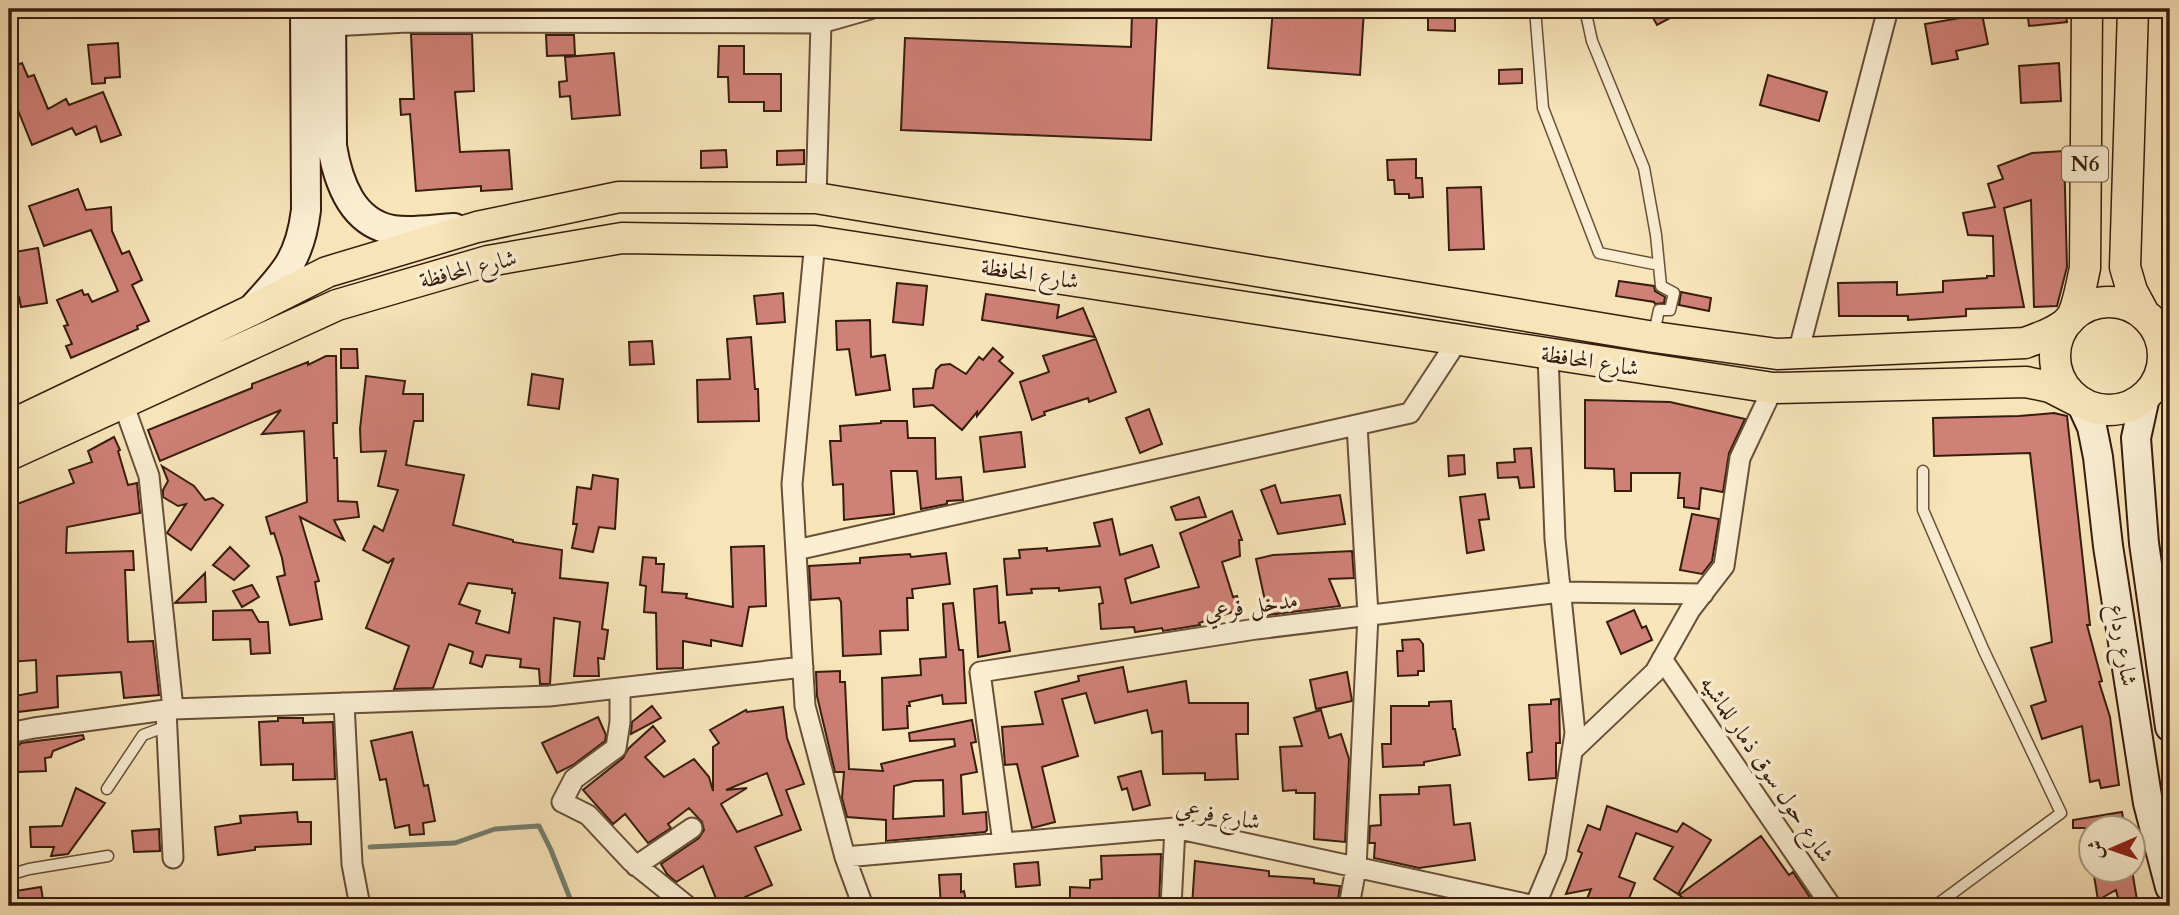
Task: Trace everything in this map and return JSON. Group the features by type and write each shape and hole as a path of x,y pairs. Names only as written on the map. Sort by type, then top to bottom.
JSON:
{"main road":[{"path":"250,311 288,269 296,255 304,226 305,9"},
{"name":"N6","path":"2070,318 2085,268 2087,9"},
{"name":"N6","path":"2133,9 2125,267 2132,291 2158,320"},
{"path":"331,18 332,146 341,181 357,210 378,226 394,230 477,227"},
{"path":"2086,93 2130,89"},
{"name":"شارع المحافظة","path":"9,426 327,272 477,227 619,197 816,198 1654,337 1777,354 2025,343 2050,333 2070,318"},
{"name":"شارع المحافظة","path":"9,455 337,305 488,261 622,238 815,241 1773,388 2026,382 2050,387 2081,403"},
{"path":"2100,303 2117,303 2133,307 2158,320 2162,366 2157,386 2130,406 2114,410 2097,409 2081,403 2068,393 2055,363 2061,331 2070,318 2084,308 2100,303"},
{"path":"1648,370 1654,337"},
{"name":"شارع رداع","path":"2157,386 2136,438 2144,543 2170,727"},
{"name":"شارع رداع","path":"2081,403 2092,427 2098,457 2108,546 2148,803 2170,887"}],"street":[{"path":"331,18 407,22 610,16 821,23 870,9"},
{"path":"1798,353 1888,9"},
{"path":"816,198 821,23"},
{"path":"815,241 792,484 805,706 845,857 863,906"},
{"path":"796,550 1410,413 1458,340"},
{"path":"1535,906 1556,856 1575,733 1555,539 1548,355"},
{"path":"1572,751 1655,672 1690,610 1724,566 1740,458 1773,388"},
{"path":"123,402 149,476 169,715 173,858"},
{"path":"1349,906 1356,868 1368,615 1357,425"},
{"name":"مدخل فرعي","path":"1003,844 980,672 1256,629 1561,592 1703,594"},
{"name":"شارع حول سوق ذمار للماشيه","path":"1662,659 1831,906"},
{"path":"9,733 34,728 169,715 344,703 549,696 803,667"},
{"path":"620,688 620,722 616,748 574,779 562,802 588,816 636,866 687,906"},
{"path":"344,703 352,864 360,906"},
{"path":"636,866 692,828"},
{"path":"1171,906 1175,828"},
{"name":"شارع فرعي","path":"845,857 1175,828 1535,906"}],"lane":[{"path":"1535,9 1544,108 1598,253 1659,265"},
{"path":"1585,9 1592,41 1644,168 1661,286 1674,293 1670,310 1659,310 1654,337"},
{"path":"1923,471 1923,510 1984,651 2061,813 1935,906"},
{"path":"107,789 143,735 169,715"},
{"path":"9,875 29,869 108,856"}],"building":[{"path":"1273,9 1364,9 1360,75 1268,68"},
{"path":"1428,9 1455,9 1455,31 1428,30"},
{"path":"1648,9 1687,9 1657,25"},
{"path":"1964,9 1981,9 1988,44 1956,51 1958,59 1932,64 1925,24 1966,17"},
{"path":"2027,9 2065,9 2067,22 2029,26"},
{"path":"1132,12 1157,13 1151,140 901,130 905,38 1131,47"},
{"path":"411,34 472,34 474,91 455,92 460,152 509,150 512,189 481,191 481,186 416,191 410,114 401,115 400,99 414,99"},
{"path":"546,35 574,35 575,55 547,56"},
{"path":"118,43 120,77 105,78 105,83 92,84 88,45"},
{"path":"719,46 744,46 744,74 781,74 781,111 764,111 764,102 729,102 728,77 718,77"},
{"path":"614,53 620,115 572,119 570,96 560,97 559,82 567,81 565,57"},
{"path":"22,63 28,77 34,75 48,109 66,99 69,105 103,92 121,135 101,142 96,126 76,135 72,128 32,145 9,88 9,68"},
{"path":"2059,63 2061,101 2021,103 2019,66"},
{"path":"1522,69 1522,83 1499,84 1499,70"},
{"path":"1768,75 1827,92 1819,121 1760,105"},
{"path":"726,150 727,167 701,168 701,151"},
{"path":"804,150 804,164 777,165 777,151"},
{"path":"2064,151 2067,267 2057,306 2034,307 2031,200 2004,208 2024,307 1966,309 1966,316 1908,320 1908,316 1839,316 1838,283 1897,282 1897,295 1943,292 1943,281 1994,276 1993,236 1968,235 1963,213 1995,207 1988,184 2003,179 1998,166 2032,153"},
{"path":"1416,159 1416,178 1422,178 1423,197 1409,198 1409,194 1395,194 1394,180 1388,180 1387,160"},
{"path":"1481,187 1484,249 1449,250 1447,188"},
{"path":"78,189 86,210 111,207 112,231 122,254 129,251 142,280 132,285 149,321 137,326 138,329 71,358 66,346 72,344 64,326 68,325 57,300 82,290 92,302 118,291 91,230 44,246 29,206"},
{"path":"38,248 47,303 21,307 19,297 9,299 9,253"},
{"path":"1619,281 1654,286 1655,291 1665,297 1664,303 1655,304 1616,296"},
{"path":"897,283 927,286 923,325 893,322"},
{"path":"1681,292 1711,298 1709,311 1679,305"},
{"path":"783,293 785,322 757,324 754,296"},
{"path":"986,294 1059,305 1057,318 1083,308 1095,337 982,320"},
{"path":"870,320 871,357 885,355 890,390 856,395 849,349 837,350 836,321"},
{"path":"751,337 759,421 698,422 697,380 730,379 727,339"},
{"path":"1096,339 1116,392 1089,402 1088,398 1044,412 1045,415 1032,420 1020,382 1049,372 1043,356"},
{"path":"652,341 654,364 630,365 629,342"},
{"path":"993,348 1003,357 999,361 1013,373 962,430 933,405 914,407 913,389 933,388 936,370 941,365 950,364 966,374 979,357 983,360"},
{"path":"341,349 357,349 358,368 341,368"},
{"path":"326,356 336,356 337,423 333,423 338,501 357,502 359,517 334,520 344,540 300,517 319,581 315,582 322,619 290,625 277,577 285,575 282,558 266,517 307,502 304,431 262,434 281,410 160,461 148,430 252,388 252,384"},
{"path":"532,374 563,379 559,409 528,405"},
{"path":"366,376 405,381 403,394 423,394 423,421 414,421 406,465 464,475 453,525 513,542 562,550 560,578 608,583 602,629 608,630 604,659 598,658 599,676 574,676 580,622 554,618 550,684 540,684 539,669 520,667 521,659 486,655 482,667 470,663 473,652 449,644 433,688 394,689 409,646 366,628 394,558 388,563 363,550 374,526 383,531 398,490 378,486 386,451 361,452 360,429","holes":["468,583 512,589 512,593 515,593 509,633 476,623 480,611 459,604"]},
{"path":"1585,400 1670,402 1745,419 1729,453 1723,492 1701,488 1699,509 1684,507 1684,498 1678,498 1680,473 1631,473 1631,491 1615,491 1614,469 1585,468"},
{"path":"1149,409 1162,444 1140,453 1126,418"},
{"path":"2054,413 2067,416 2090,625 2087,625 2102,681 2099,682 2110,717 2119,785 2101,788 2099,780 2090,782 2082,726 2042,739 2031,706 2046,701 2031,648 2052,642 2030,453 1934,456 1933,418"},
{"path":"907,421 908,438 935,438 936,479 961,477 963,500 947,501 947,504 921,509 917,471 891,471 894,514 844,520 843,484 833,485 830,441 841,441 840,426"},
{"path":"1021,432 1025,467 984,472 980,437"},
{"path":"114,437 120,450 118,451 128,485 137,483 140,513 67,527 66,553 133,551 134,570 125,570 128,642 153,641 159,695 124,698 121,672 57,676 58,707 9,713 9,697 37,692 36,660 9,662 9,627 14,627 9,587 9,507 74,483 69,470 92,462 88,451"},
{"path":"1531,448 1534,487 1520,488 1518,477 1498,478 1497,463 1515,462 1514,449"},
{"path":"1464,455 1465,474 1449,476 1448,456"},
{"path":"162,466 194,486 205,500 213,498 223,505 191,550 167,533 186,504 178,506 163,497 168,481"},
{"path":"593,475 618,479 615,529 599,527 593,552 572,548 577,524 573,524 577,487 591,489"},
{"path":"1275,485 1281,503 1340,495 1345,524 1278,534 1261,490"},
{"path":"1485,494 1489,519 1479,520 1484,550 1467,553 1460,497"},
{"path":"1199,497 1206,517 1176,520 1171,507"},
{"path":"1232,511 1242,540 1239,540 1240,556 1222,562 1233,597 1237,596 1241,609 1199,623 1200,625 1163,631 1162,628 1135,632 1134,627 1101,629 1099,604 1103,603 1100,587 1059,591 1059,588 1031,589 1032,593 1007,595 1004,559 1020,558 1019,550 1047,548 1047,551 1100,546 1094,523 1112,519 1120,555 1152,545 1159,567 1125,579 1131,603 1199,587 1180,533"},
{"path":"1692,514 1719,519 1712,561 1702,574 1680,570"},
{"path":"764,546 766,606 749,607 742,646 711,640 711,646 683,641 683,668 657,669 656,613 644,612 646,586 640,585 643,557 656,558 656,564 664,564 662,592 687,594 686,598 733,607 731,547"},
{"path":"230,547 249,566 234,580 213,565"},
{"path":"1352,551 1354,578 1329,579 1340,606 1268,615 1256,559 1273,555"},
{"path":"946,553 950,584 912,589 913,598 907,598 908,630 880,631 881,654 843,656 841,602 839,598 811,600 809,566 860,563 860,558"},
{"path":"205,573 206,602 175,603"},
{"path":"252,585 259,597 242,607 233,591"},
{"path":"997,586 999,623 1005,622 1010,651 978,657 974,589"},
{"path":"953,603 959,650 963,650 966,703 943,704 942,695 909,702 908,728 883,730 882,678 921,675 920,659 946,657 943,604"},
{"path":"252,610 259,622 268,622 270,653 251,654 250,639 213,640 213,611"},
{"path":"1634,610 1642,628 1646,626 1652,640 1621,654 1607,622"},
{"path":"1419,639 1423,644 1424,671 1418,671 1418,675 1398,676 1397,651 1403,651 1402,640"},
{"path":"1123,667 1128,692 1186,681 1189,703 1248,703 1248,734 1236,734 1238,779 1205,780 1205,773 1163,774 1162,731 1152,733 1147,710 1095,723 1086,693 1062,699 1078,756 1042,767 1055,822 1032,828 1017,764 1005,765 1002,727 1043,724 1035,692 1079,681 1078,676"},
{"path":"840,671 840,682 845,682 849,769 883,771 881,764 955,746 954,739 910,741 909,733 972,720 976,742 971,743 977,772 961,775 963,814 986,812 987,830 886,841 886,820 847,817 842,798 844,772 835,772 817,696 816,672","holes":["943,780 944,816 893,819 894,786 914,781"]},
{"path":"1347,672 1352,701 1316,709 1310,680"},
{"path":"1559,699 1560,743 1556,743 1556,778 1529,780 1527,753 1532,752 1529,705 1551,704 1551,700"},
{"path":"1451,701 1453,729 1460,755 1424,762 1424,765 1383,767 1382,744 1391,744 1391,706 1429,706 1429,702"},
{"path":"652,706 661,718 631,734 632,722"},
{"path":"783,707 787,738 804,784 786,790 801,830 755,847 772,885 745,897 746,899 719,906 703,866 676,882 661,864 699,838 704,830 702,822 689,808 668,824 671,828 648,843 625,814 613,824 583,790 623,758 628,749 653,726 665,741 645,757 664,777 694,759 709,777 713,791 713,747 719,743 710,730 746,710","holes":["767,773 782,815 737,832 721,804 747,788 726,790"]},
{"path":"1321,710 1329,738 1341,734 1349,759 1345,842 1314,839 1315,793 1283,791 1280,747 1302,746 1294,718"},
{"path":"598,717 606,735 605,741 573,765 557,773 542,743"},
{"path":"278,718 303,718 303,723 333,722 335,779 293,780 293,764 261,765 259,722 278,721"},
{"path":"412,732 424,786 428,785 435,821 423,823 424,834 410,835 409,825 395,828 386,779 380,780 371,741"},
{"path":"83,735 84,739 53,751 51,757 45,758 46,771 17,772 17,747 21,743"},
{"path":"1141,771 1150,805 1133,810 1127,788 1122,790 1118,777"},
{"path":"1450,785 1454,825 1470,823 1475,860 1419,868 1374,858 1375,843 1369,843 1370,826 1381,825 1380,795 1419,794 1419,787"},
{"path":"76,788 105,803 68,854 51,856 54,847 31,847 30,827 62,826"},
{"path":"1607,806 1677,832 1683,823 1711,840 1678,894 1654,879 1673,847 1636,833 1619,877 1635,883 1626,906 1584,906 1591,889 1566,894 1582,853 1578,851 1588,825 1600,830"},
{"path":"297,812 298,822 311,822 311,844 255,847 255,850 218,855 215,827 241,823 240,816"},
{"path":"2078,819 2078,828 2073,828 2073,820"},
{"path":"159,829 160,851 134,852 132,831"},
{"path":"1761,836 1789,875 1793,872 1811,899 1800,906 1669,906 1682,897 1679,895"},
{"path":"1161,854 1159,906 1070,906 1070,887 1090,888 1090,880 1102,879 1101,856"},
{"path":"1195,861 1269,871 1269,876 1314,879 1314,883 1340,886 1337,906 1192,906"},
{"path":"1038,862 1040,885 1016,887 1014,864"},
{"path":"961,874 961,892 964,891 967,906 941,906 939,875"},
{"path":"2095,884 2134,884 2138,906 2120,906 2116,890 2098,900"},
{"path":"41,887 44,906 9,906 9,892"}],"waterway":[{"path":"370,847 455,843 495,829 539,826 573,906"}]}
